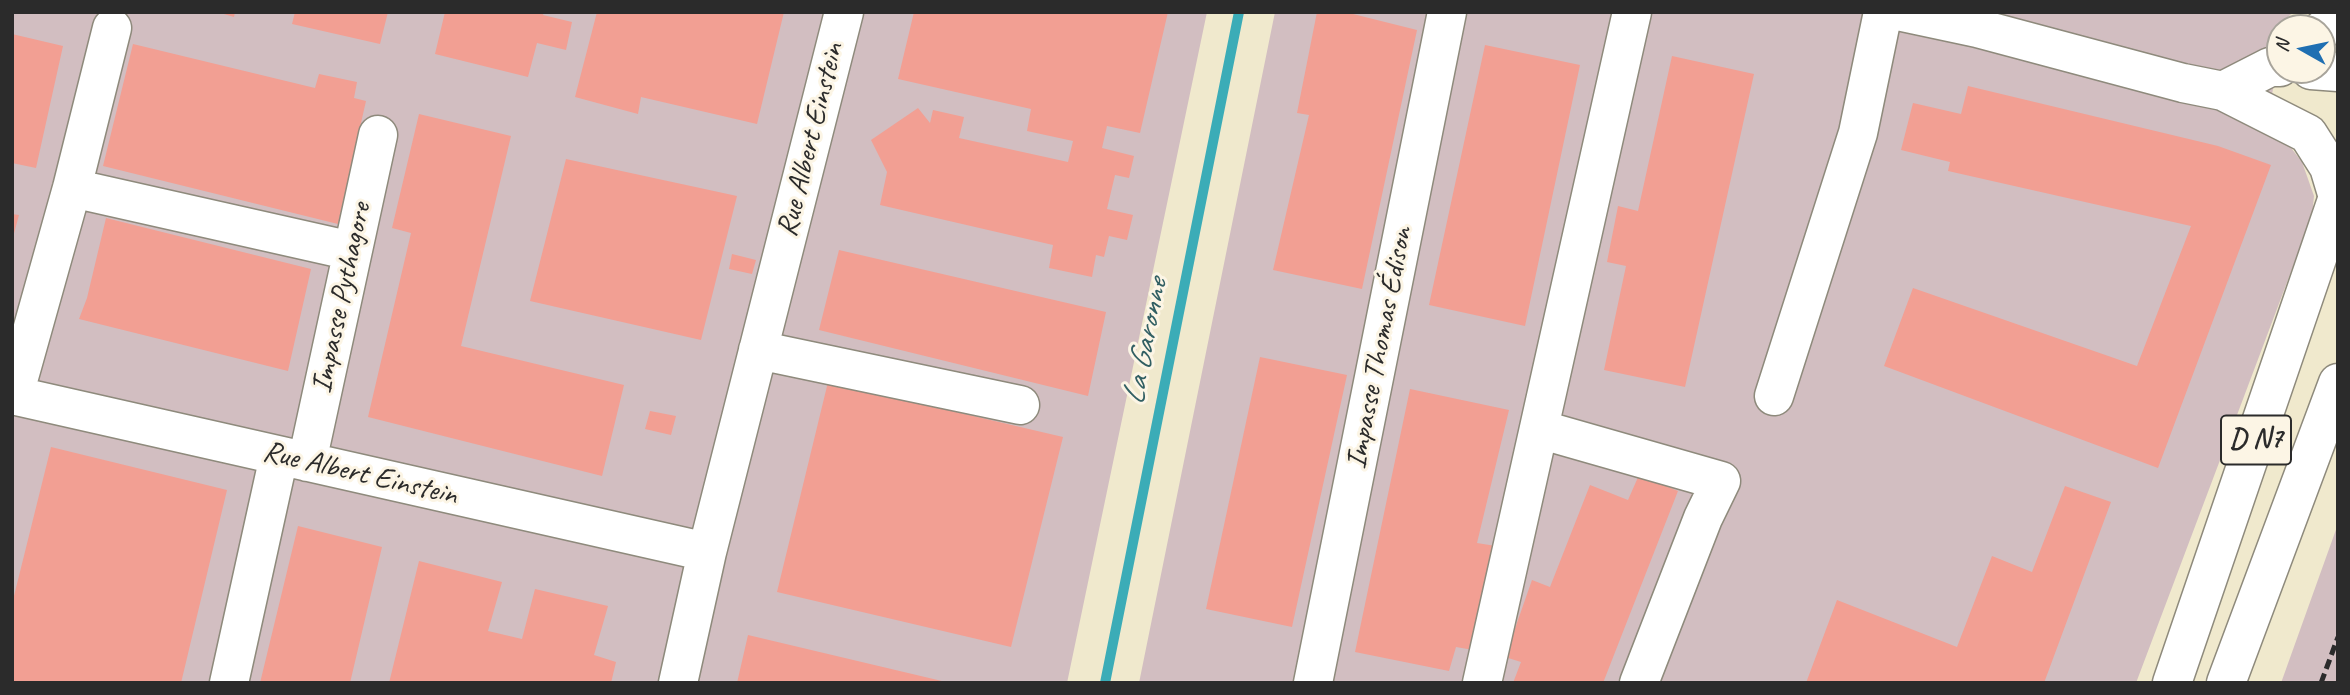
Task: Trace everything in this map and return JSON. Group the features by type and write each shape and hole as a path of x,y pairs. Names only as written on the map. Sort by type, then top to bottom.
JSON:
{"street":[{"name":"Rue Albert Einstein","path":"678,683 707,552 844,12"},
{"name":"Impasse Thomas Édison","path":"1313,683 1447,12"},
{"path":"1482,683 1632,12"},
{"path":"1774,396 1858,133 1883,12"},
{"path":"1902,12 1979,20 2183,83 2223,91 2308,134 2329,167 2338,197"},
{"path":"13,395 72,188 112,28"},
{"path":"2223,91 2266,70"},
{"name":"Impasse Pythagore","path":"229,683 352,251 378,135"},
{"path":"72,188 352,251"},
{"name":"D N7","path":"2177,669 2338,197"},
{"path":"758,350 1020,405"},
{"name":"D N7","path":"2226,683 2338,383"},
{"name":"Rue Albert Einstein","path":"13,395 707,552"},
{"path":"1539,429 1721,481 1703,518 1639,683"},
{"path":"2154,683 2177,669"}],"shaded area":[{"path":"12,12 1207,12 1067,683 12,683"},
{"path":"1275,12 2293,12 2266,14 2266,84 2274,84 2267,128 2288,144 2302,162 2314,196 2312,216 2136,683 1139,683"},
{"path":"2338,524 2338,683 2281,683"}],"building":[{"path":"217,12 235,12 234,17"},
{"path":"295,12 388,12 380,44 292,24"},
{"path":"445,12 544,12 543,15 572,22 566,50 537,43 528,77 435,54"},
{"path":"597,12 784,12 757,124 641,97 638,114 575,97"},
{"path":"914,12 1168,12 1140,133 1107,126 1102,148 1134,156 1129,178 1115,175 1107,209 1133,215 1127,240 1109,236 1104,257 1096,255 1092,277 1049,268 1053,245 880,205 887,172 871,140 918,108 930,123 933,110 964,117 959,138 1068,162 1073,141 1027,131 1031,109 898,79"},
{"path":"1317,12 1345,12 1417,30 1362,289 1273,270 1309,115 1297,113"},
{"path":"12,34 63,46 36,168 12,163"},
{"path":"133,44 315,88 319,74 357,82 354,98 366,101 338,224 103,166"},
{"path":"1485,45 1580,65 1525,326 1429,305"},
{"path":"1672,56 1754,74 1685,387 1604,370 1626,266 1607,262 1618,206 1638,211"},
{"path":"1968,86 2218,146 2271,165 2158,468 1884,366 1913,288 2137,366 2191,226 1948,171 1950,162 1901,150 1913,103 1961,114"},
{"path":"419,114 511,136 461,346 624,385 602,476 368,417 411,233 392,228"},
{"path":"566,159 737,196 701,340 530,301"},
{"path":"12,214 19,215 13,237 12,237"},
{"path":"106,218 311,269 288,371 79,319 87,298"},
{"path":"839,250 1106,312 1088,396 819,330"},
{"path":"732,254 756,260 752,274 729,269"},
{"path":"1260,357 1347,375 1292,627 1206,609"},
{"path":"828,382 1063,437 1011,647 777,592"},
{"path":"1410,389 1509,410 1477,543 1502,547 1479,651 1456,647 1449,671 1355,652"},
{"path":"650,411 676,416 671,435 645,429"},
{"path":"51,447 227,490 181,683 12,683 12,604"},
{"path":"1639,475 1678,491 1603,683 1513,683 1521,662 1505,657 1532,580 1550,587 1590,485 1628,500"},
{"path":"2065,486 2111,502 2044,683 1806,683 1837,600 1957,647 1992,556 2032,572"},
{"path":"298,526 382,547 350,683 260,683"},
{"path":"419,561 502,582 488,631 522,639 535,589 608,606 594,655 616,662 611,683 389,683"},
{"path":"748,635 946,682 946,683 737,683"}],"waterway":[{"name":"La Garonne","path":"1105,683 1239,12"}],"railway":[{"path":"2321,683 2338,637"}]}
